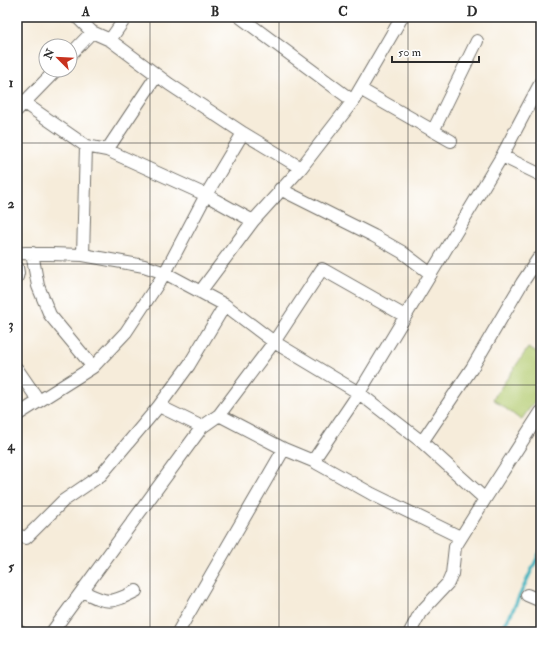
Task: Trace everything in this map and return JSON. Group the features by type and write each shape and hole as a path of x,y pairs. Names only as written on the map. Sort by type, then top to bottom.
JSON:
{"street":[{"path":"77,17 92,32 110,40 157,75 243,133 301,168"},
{"path":"110,40 126,17"},
{"path":"240,17 353,101"},
{"path":"200,292 253,221 280,189 301,168 353,101 402,17"},
{"path":"78,47 92,32"},
{"path":"433,131 477,41"},
{"path":"107,150 157,75"},
{"path":"47,78 19,104 86,146 107,150 206,195 253,221"},
{"path":"313,461 359,392 502,156 541,82"},
{"path":"360,89 451,141"},
{"path":"17,415 93,367 126,332 165,273 206,195 243,133"},
{"path":"83,255 86,146"},
{"path":"502,156 541,175"},
{"path":"280,189 374,236 402,252 431,274"},
{"path":"17,251 83,255 144,266 165,273 225,305 274,342 359,392 422,442 485,499"},
{"path":"32,253 38,286 50,315 93,367"},
{"path":"422,442 472,368 522,283 538,259 541,260"},
{"path":"17,266 17,277"},
{"path":"52,632 202,427 219,415 274,342 322,269 405,316"},
{"path":"17,535 26,538 63,501 101,475 159,406 189,364 225,305"},
{"path":"17,369 39,401"},
{"path":"159,406 202,427"},
{"path":"410,632 420,614 448,583 452,574 452,557 460,537 541,412"},
{"path":"219,415 284,449 313,461 372,494 460,537"},
{"path":"178,632 284,449"},
{"path":"82,591 101,601 115,602 136,591"},
{"path":"527,595 541,601"}],"green space":[{"path":"528,348 541,355 541,393 521,420 493,399"}],"waterway":[{"path":"500,632 511,614 541,550"}]}
